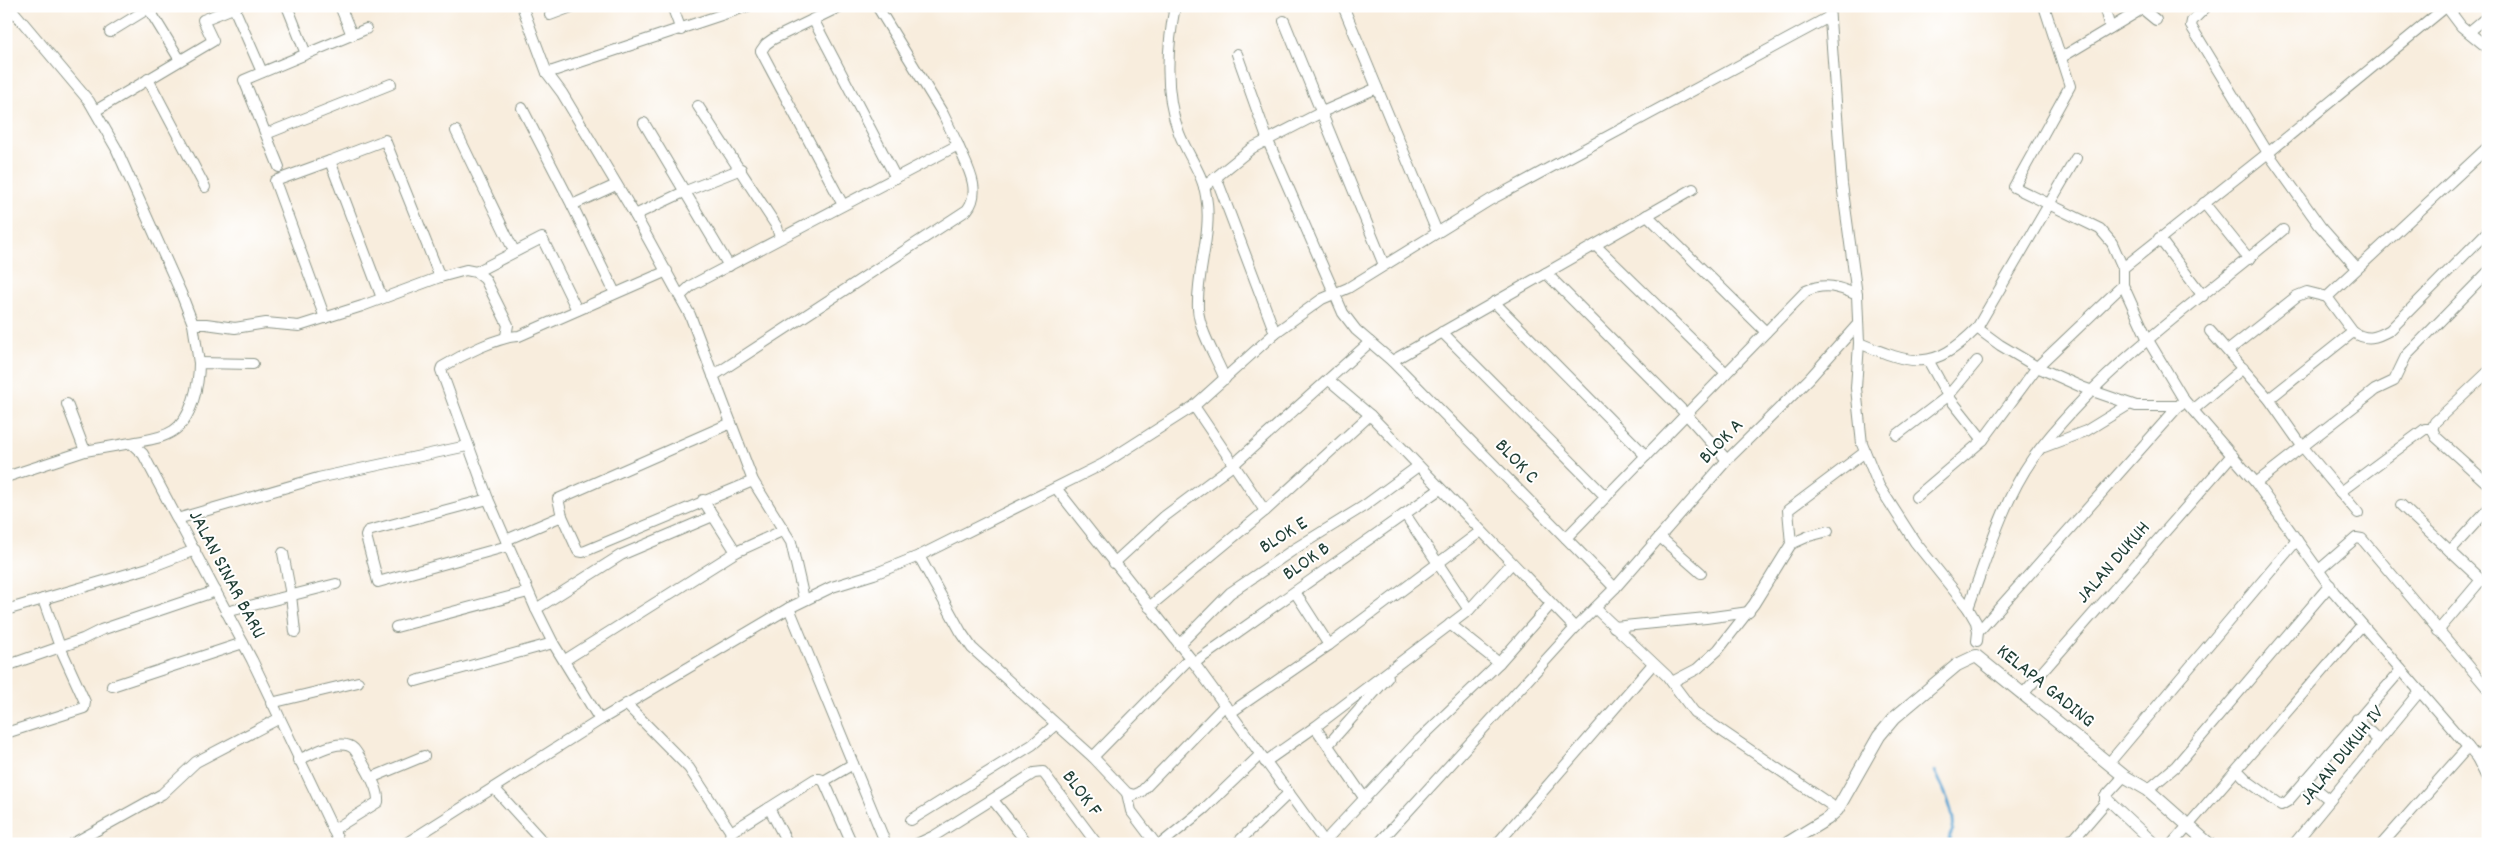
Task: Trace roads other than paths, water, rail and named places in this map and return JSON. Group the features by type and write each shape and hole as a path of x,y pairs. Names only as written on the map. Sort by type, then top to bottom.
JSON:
{"street":[{"path":"6,477 85,452 164,436 174,430 186,416 196,386 199,363 193,324 116,148 90,101 9,6"},
{"path":"287,6 306,54"},
{"path":"340,6 352,35"},
{"path":"522,6 547,73 562,93 635,215 690,315 753,481 791,542 804,599"},
{"path":"550,15 574,6"},
{"path":"672,6 681,30"},
{"path":"547,73 681,30 748,6"},
{"path":"841,6 773,39 761,51 844,205"},
{"path":"713,376 967,210 972,203 974,190 972,177 958,145 942,114 877,6"},
{"path":"1176,6 1170,33 1168,63 1172,109 1179,133 1204,187 1207,228 1200,269 1198,309 1200,321 1225,379"},
{"path":"1344,6 1437,232"},
{"path":"2044,6 2070,86 2014,187 2100,229 2110,239 2123,268 2123,285 2148,340 2182,403 2193,410 2256,483 2330,585 2362,625 2477,758 2488,780"},
{"path":"2104,6 2110,28"},
{"path":"2207,6 2192,21 2192,26 2268,153 2320,226 2357,268"},
{"path":"2123,268 2268,153 2446,6 2469,32 2488,48"},
{"path":"110,32 148,7 180,60"},
{"path":"95,111 213,41 203,20 236,7 262,72"},
{"path":"2062,57 2140,8 2156,20"},
{"path":"405,844 626,704 804,599 919,556 1103,464 1194,406 1274,333 1322,299 1333,295 1384,266 1496,197 1829,12 1842,184 1857,295 1859,344 1856,388 1865,452 1878,486 1914,542 1968,608 1976,622 1978,636 2182,403"},
{"path":"2469,32 2488,16"},
{"path":"813,19 896,178"},
{"path":"1284,20 1384,266"},
{"path":"279,167 244,80 366,29"},
{"path":"1237,54 1268,141 1333,295 1343,313 1356,330 1392,360 1693,189"},
{"path":"148,79 205,187"},
{"path":"266,134 392,84"},
{"path":"1204,187 1252,148 1322,112 1377,88"},
{"path":"698,106 741,169 777,227 780,238"},
{"path":"522,108 615,293"},
{"path":"644,123 686,191 728,266"},
{"path":"456,131 514,251"},
{"path":"326,318 275,181 385,140 440,277"},
{"path":"680,296 692,284 958,145"},
{"path":"2327,297 2488,147"},
{"path":"1859,344 1908,361 1928,360 1942,355 1957,346 1977,328 2076,158"},
{"path":"330,161 382,298"},
{"path":"635,215 686,191 741,169"},
{"path":"1216,178 1274,333"},
{"path":"572,205 616,185"},
{"path":"2204,203 2249,259"},
{"path":"1647,215 1766,332"},
{"path":"1968,608 2008,503 2033,459 2042,448 2092,391 2148,340 2283,230"},
{"path":"2229,350 2298,296 2307,292 2327,297 2352,332 2362,338 2376,338 2390,330 2488,231"},
{"path":"476,272 542,238 577,310"},
{"path":"2160,238 2202,296"},
{"path":"1595,245 1726,373"},
{"path":"193,324 235,328 266,323 290,326 326,318 440,277 466,270 476,272 485,279 493,292 508,325 506,336"},
{"path":"600,720 553,643 528,592 488,498 440,372 442,367 506,336 519,336 667,271"},
{"path":"2256,483 2376,390 2394,381 2406,356 2488,272"},
{"path":"1546,273 1686,414 1727,460"},
{"path":"1566,538 1806,291 1818,286 1827,285 1857,295"},
{"path":"1916,497 1983,440 2037,367 2123,285"},
{"path":"1494,302 1646,456"},
{"name":"BLOK A","path":"1378,844 1575,628 1615,588 1727,460 1809,379 1858,324"},
{"path":"1977,328 2000,345 2037,367 2092,391 2130,404 2182,403"},
{"path":"2210,331 2229,350 2269,399 2302,446 2358,513"},
{"path":"1442,332 1606,497"},
{"path":"2269,399 2352,332"},
{"path":"1114,562 1165,516 1233,465 1370,342"},
{"name":"BLOK C","path":"1392,360 1615,588"},
{"path":"1928,360 1948,396 1983,440"},
{"path":"1897,435 1948,396 1977,361"},
{"path":"199,363 253,364"},
{"path":"2193,410 2243,368"},
{"path":"2488,372 2435,422 2432,429 2436,437 2488,484"},
{"path":"1329,380 1370,415 1417,467 1575,628"},
{"path":"67,404 85,452"},
{"path":"2042,448 2086,431 2130,404"},
{"path":"1194,406 1266,511"},
{"path":"1149,607 1266,511 1370,415"},
{"path":"731,422 558,498 562,516 580,552 753,481"},
{"path":"2340,492 2410,438 2425,429 2432,429"},
{"name":"JALAN SINAR BARU","path":"131,443 143,454 195,550 243,643 278,719 340,844"},
{"path":"177,519 318,478 468,446"},
{"path":"1672,682 1697,669 1718,650 1748,612 1790,544 1788,510 1865,452"},
{"name":"JALAN DUKUH","path":"2023,694 2232,455"},
{"name":"BLOK E","path":"1179,645 1230,593 1296,548 1364,506 1417,467"},
{"path":"1056,488 1192,660 1324,843 1420,738 1499,663 1551,604"},
{"name":"BLOK B","path":"1093,757 1192,660 1295,592 1440,489"},
{"path":"488,498 368,531 366,536 378,582 507,543 562,516"},
{"path":"703,500 736,552"},
{"path":"2400,506 2484,581 2438,631"},
{"path":"2450,551 2488,509"},
{"path":"1404,514 1469,610"},
{"path":"536,609 621,555 713,516"},
{"path":"565,660 736,552 784,530"},
{"path":"919,556 961,632 972,648 1055,725 1093,757 1127,793 1134,795 1141,792 1228,709 1329,645 1436,562 1480,531"},
{"path":"1790,544 1828,531"},
{"path":"1660,537 1701,573"},
{"path":"2319,570 2356,538 2362,539 2488,690"},
{"path":"2109,763 2297,540"},
{"path":"6,610 148,568 195,550"},
{"path":"284,553 292,595 295,632"},
{"path":"1161,844 1263,759 1315,728 1469,610 1512,563"},
{"path":"226,612 336,584"},
{"path":"2148,790 2176,766 2330,585"},
{"path":"6,666 101,630 216,591"},
{"path":"396,627 528,592"},
{"path":"1295,592 1329,645"},
{"path":"6,733 84,708 86,702 60,647 43,599"},
{"path":"789,608 886,844"},
{"path":"1595,608 1672,682 1694,712 1831,805"},
{"path":"1614,627 1748,612"},
{"path":"1450,624 1499,663"},
{"path":"2172,844 2362,625"},
{"path":"112,686 243,643"},
{"path":"416,681 553,643"},
{"name":"KELAPA GADING","path":"1792,843 1837,810 1879,736 1894,718 1968,658 1976,656 2124,776 2148,790 2209,844"},
{"path":"1328,745 1404,659"},
{"path":"1497,844 1653,664"},
{"path":"2237,770 2249,782 2282,805 2288,801 2401,670"},
{"path":"271,702 358,682"},
{"name":"JALAN DUKUH IV","path":"2294,844 2420,691"},
{"path":"626,704 689,768 731,832"},
{"path":"72,844 162,794 196,762 278,719"},
{"path":"2357,719 2378,740"},
{"path":"911,820 1032,745 1055,725"},
{"path":"1315,728 1365,799"},
{"path":"298,760 336,745 349,745 354,749 371,778 378,795 378,802 333,830"},
{"path":"2477,758 2488,746"},
{"path":"2382,844 2468,747"},
{"path":"371,778 424,756"},
{"path":"728,844 731,832 815,780 820,779 824,781 853,764"},
{"name":"BLOK F","path":"993,800 1034,773 1043,772 1097,844"},
{"path":"2071,844 2069,840 2074,839 2105,803 2105,797 2124,776"},
{"path":"2305,780 2330,800"},
{"path":"824,781 852,844"},
{"path":"494,788 545,844"},
{"path":"1127,793 1131,811 1156,844"},
{"path":"1236,844 1289,793"},
{"path":"2105,797 2156,844"},
{"path":"917,844 937,840 993,800 1028,844"},
{"path":"769,808 788,844"}],"waterway":[{"path":"1935,771 1952,815 1953,829 1949,837 1949,844"}]}
